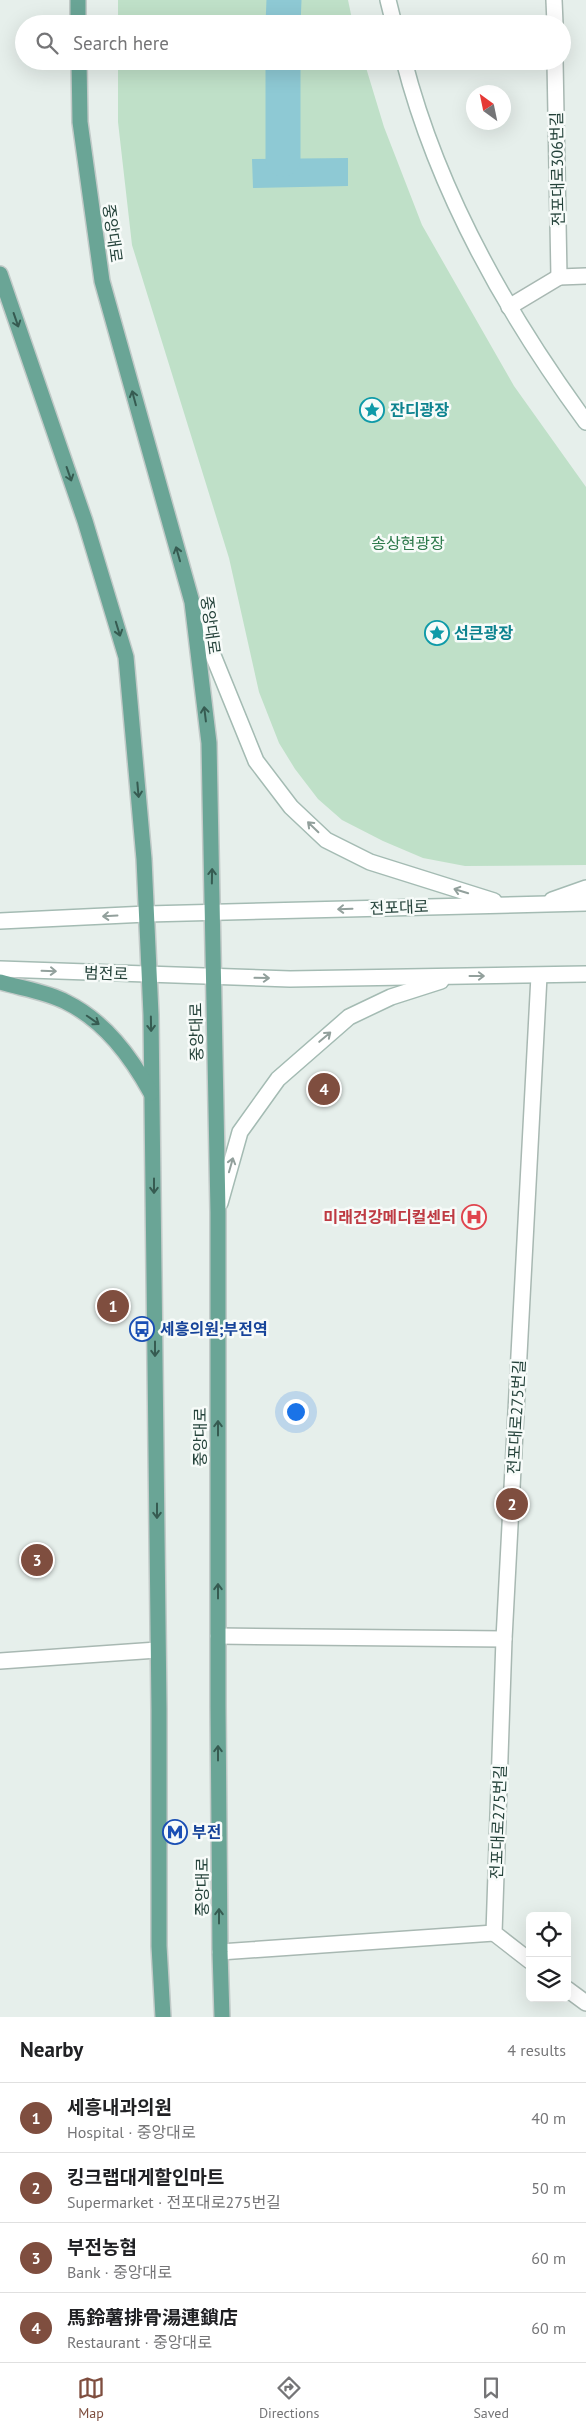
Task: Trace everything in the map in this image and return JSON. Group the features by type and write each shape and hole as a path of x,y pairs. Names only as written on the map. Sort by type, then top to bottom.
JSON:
{"main road":[{"path":"78,0 78,15"},
{"path":"388,0 392,15"},
{"path":"554,0 555,15"},
{"name":"중앙대로","path":"79,70 80,122 102,281 192,602 209,743 218,1212 218,1636 222,2017"},
{"path":"406,70 417,110 458,212 509,307 553,377 586,422"},
{"name":"전포대로306번길","path":"555,70 559,277"},
{"path":"0,274 85,521 126,657 147,914 153,1097 159,1946 163,2017"},
{"path":"509,307 559,277 586,276"},
{"path":"192,602 256,761 291,807 326,840 370,862 507,905"},
{"path":"538,905 586,888"},
{"name":"전포대로","path":"211,913 586,903"},
{"path":"0,921 211,913"},
{"name":"범전로","path":"0,969 213,978"},
{"path":"213,978 290,979 586,974"},
{"path":"218,1212 240,1132 278,1079 349,1017 391,997 456,976"},
{"name":"전포대로275번길","path":"494,1933 504,1639 539,976"},
{"path":"0,982 66,1001 104,1028 134,1063 153,1097"},
{"path":"218,1636 504,1639"},
{"path":"0,1661 157,1650"},
{"path":"220,1952 494,1933 526,1958"},
{"path":"571,1992 586,2003"}],"green space":[{"path":"118,0 348,0 351,15 118,15"},
{"name":"송상현광장","path":"118,70 367,70 384,127 422,225 514,386 586,487 586,865 465,866 423,858 383,841 342,820 318,799 295,769 279,743 259,692 229,558 132,245 118,122"}],"water":[{"path":"348,158 348,186 253,188 252,159"}],"waterway":[{"path":"283,15 284,0"},
{"path":"283,70 283,159"}],"place":[{"name":"잔디광장","path":"372,410"},
{"name":"선큰광장","path":"437,633"},
{"name":"馬鈴薯排骨湯連鎖店","path":"324,1089"},
{"name":"미래건강메디컬센터","path":"474,1217"},
{"name":"세흥내과의원","path":"113,1306"},
{"name":"세흥의원;부전역","path":"142,1329"},
{"name":"킹크랩대게할인마트","path":"512,1504"},
{"name":"부전농협","path":"37,1560"},
{"name":"부전","path":"175,1832"}]}
